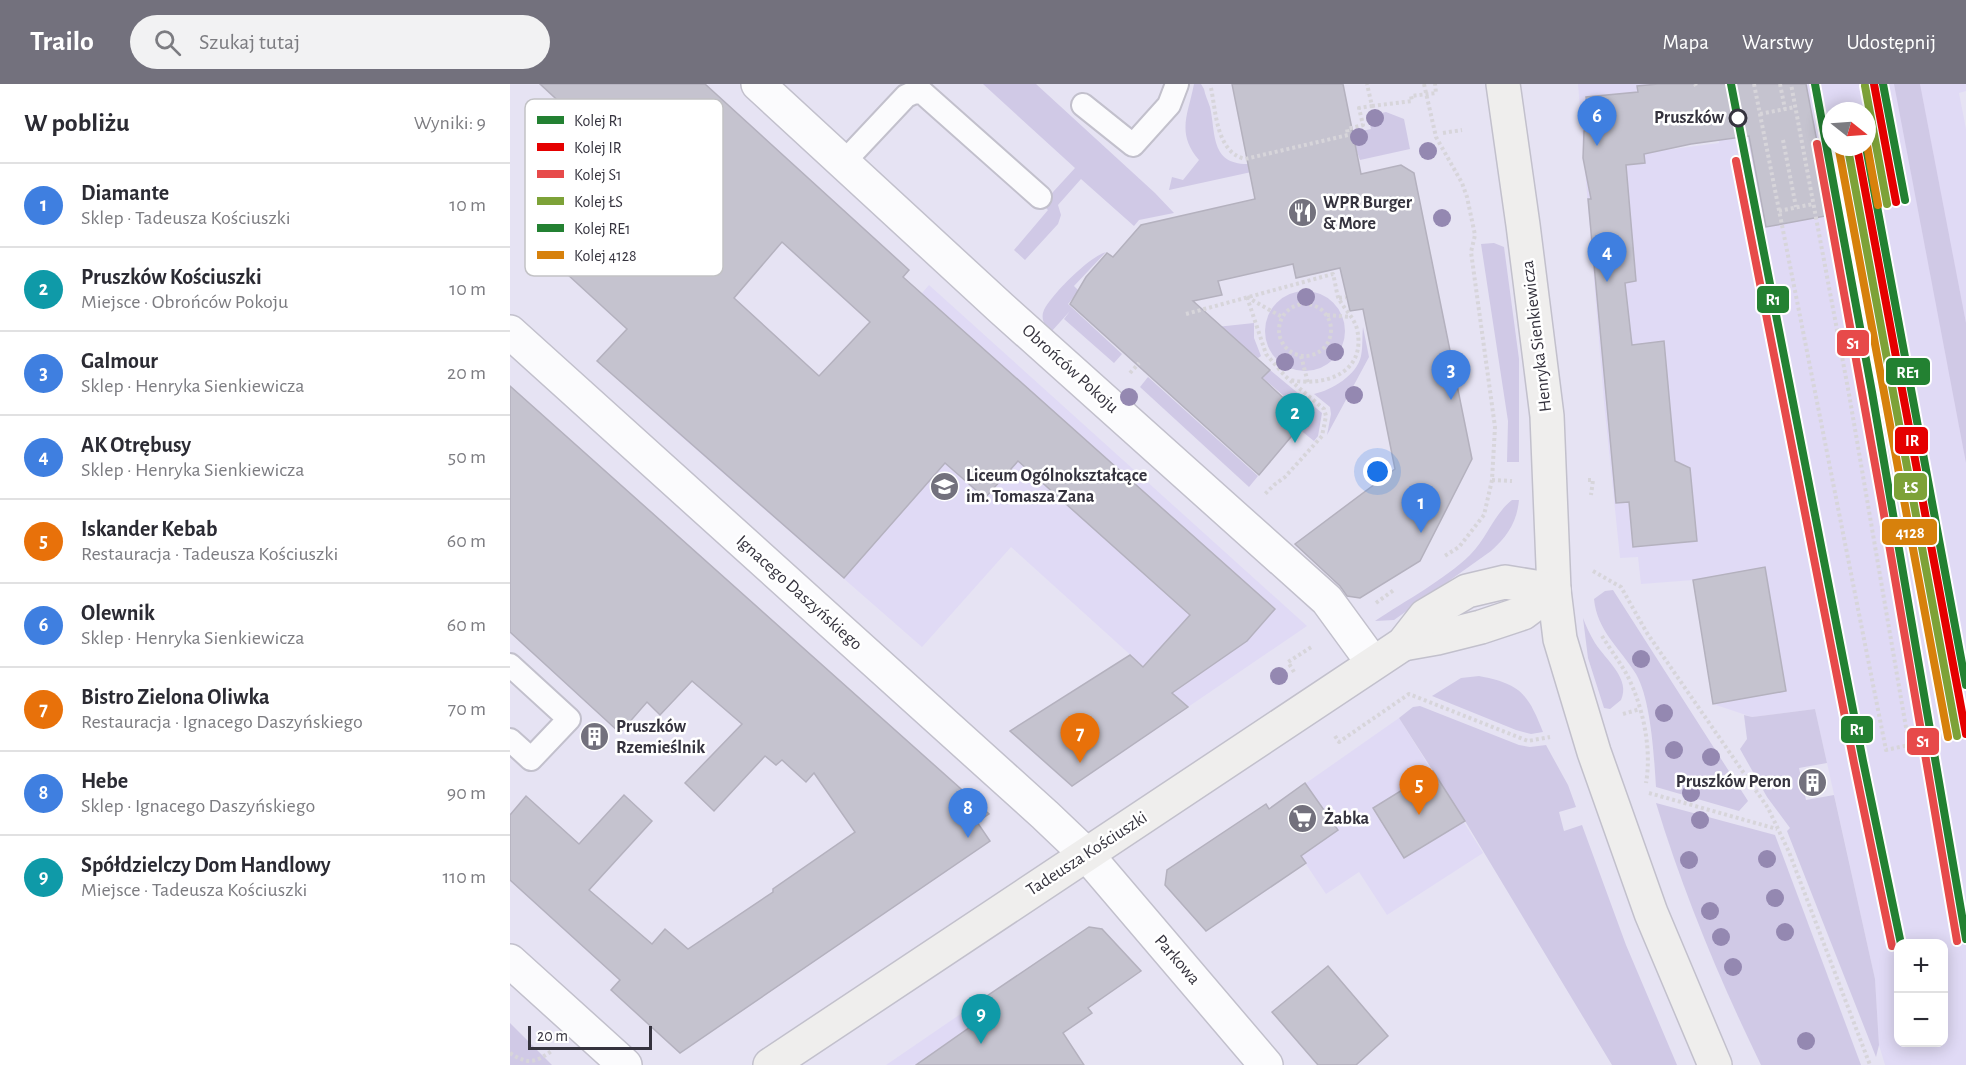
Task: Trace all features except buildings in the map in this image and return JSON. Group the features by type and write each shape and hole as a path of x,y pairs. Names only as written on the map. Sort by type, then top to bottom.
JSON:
{"street":[{"name":"Obrońców Pokoju","path":"758,84 1327,600 1373,663"},
{"name":"Henryka Sienkiewicza","path":"1503,84 1547,416 1554,590 1560,639 1592,743 1651,913 1715,1065"},
{"name":"Ignacego Daszyńskiego","path":"510,332 1087,855"},
{"name":"Tadeusza Kościuszki","path":"770,1065 1403,644 1425,616 1467,591 1505,582 1554,590"},
{"name":"Parkowa","path":"1087,855 1266,1065"},
{"path":"510,961 625,1065"}],"lane":[{"path":"1083,105 1133,145 1169,105 1177,84"},
{"path":"843,163 906,96 915,92 923,93 1040,197"},
{"path":"510,665 569,719 531,759 510,740"}],"path":[{"path":"1211,84 1223,141 1232,154 1245,159 1348,135 1347,129 1363,125 1359,108 1412,101 1411,96 1436,93 1435,84"},
{"path":"1367,84 1372,106"},
{"path":"1424,84 1436,137 1462,183 1475,235 1471,252 1495,427 1492,480 1484,515 1459,547 1441,559"},
{"path":"1754,84 1886,750 1909,745 1849,394 1791,84"},
{"path":"1780,84 1785,109"},
{"path":"1760,114 1795,107"},
{"path":"1443,133 1462,130"},
{"path":"1783,140 1796,207"},
{"path":"1779,211 1814,204"},
{"path":"1186,314 1307,278 1333,274 1339,298 1357,329 1357,346 1352,364 1341,374 1325,382 1308,383 1290,380"},
{"path":"1246,297 1282,317"},
{"path":"1246,297 1266,354 1290,380 1324,409 1326,416 1322,436 1285,477 1274,485"},
{"path":"1339,298 1346,297"},
{"path":"1298,304 1317,306 1326,315 1331,324 1330,337 1325,348 1309,356 1291,354 1280,340 1278,326 1284,313 1298,304"},
{"path":"1326,315 1351,317"},
{"path":"1261,359 1266,354"},
{"path":"1301,356 1308,383"},
{"path":"1492,480 1519,482"},
{"path":"1590,581 1592,571 1621,587 1647,633 1768,808 1789,852 1870,1065"},
{"path":"1368,608 1395,590"},
{"path":"1597,629 1627,676 1640,709 1648,750 1647,781 1643,792 1778,829"},
{"path":"1294,672 1288,662 1314,645"},
{"path":"1334,733 1339,742 1409,694 1528,741 1558,735"},
{"path":"510,1053 519,1062 535,1061 557,1047"}],"shaded area":[{"path":"983,84 1036,84 1174,213 1139,220 1134,226 1081,179 1058,205 1061,215 1058,224 1025,260 1014,250 1048,210 1042,204 1075,168"},
{"path":"1194,84 1201,84 1204,89 1210,107 1217,146 1227,159 1236,163 1249,164 1354,139 1353,133 1371,129 1368,116 1386,112 1404,119 1410,149 1360,160 1356,149 1169,190 1172,177 1183,180 1199,160 1192,150 1186,132 1187,115"},
{"path":"1578,84 1657,84 1665,150 1719,143 1709,84 1966,84 1966,91 1959,93 1966,129 1966,1065 1885,1065 1879,1045 1875,979 1815,709 1752,717 1713,704 1693,580 1641,584 1638,557 1620,558 1604,402"},
{"path":"1894,84 1920,84 1966,323 1966,463"},
{"path":"1494,243 1504,247 1519,359 1519,462 1507,462 1508,421 1481,244"},
{"path":"1106,252 1074,286 1079,291 1068,304 1122,354 1114,363 1064,319 1070,311 1051,332 1043,319 1048,303 1063,286 1081,268"},
{"name":"Liceum Ogólnokształcące im. Tomasza Zana","path":"929,285 1307,626 1188,707 1011,547 922,647 667,424 759,322 837,391"},
{"path":"1305,291 1320,294 1333,303 1342,316 1345,331 1342,346 1333,359 1320,368 1305,371 1290,368 1277,359 1268,346 1265,331 1268,316 1277,303 1290,294"},
{"path":"1254,323 1254,338 1261,356 1258,358 1252,353 1244,361 1207,328"},
{"path":"1363,327 1369,357 1327,435 1330,407 1314,394 1343,381 1359,363"},
{"path":"1270,370 1322,413 1318,436 1314,441 1299,429 1308,417 1263,378"},
{"path":"1148,377 1258,476 1249,487 1140,387"},
{"path":"1512,500 1519,500 1513,522 1506,535 1491,551 1394,620 1375,621 1460,564 1476,548 1500,512"},
{"path":"1613,590 1748,801 1739,811 1656,787 1651,729 1641,685 1630,665 1604,630 1596,610 1594,599 1605,591"},
{"path":"1583,618 1593,640 1616,670 1623,685 1621,700 1610,709 1604,708 1588,658"},
{"path":"1479,676 1505,683 1521,693 1533,708 1543,732 1531,734 1516,730 1432,696 1461,678"},
{"path":"1420,706 1519,745 1530,747 1546,745 1568,785 1576,807 1559,812 1564,831 1582,825 1626,945 1677,1065 1612,1065 1465,821 1399,718 1413,707"},
{"path":"1815,709 1827,763 1799,768 1806,800 1834,795 1875,979 1879,1045 1876,1057 1787,831 1790,828 1767,797 1740,749 1747,739 1744,715 1752,717"},
{"path":"1399,718 1483,853 1387,915 1359,872 1326,894 1269,809"},
{"path":"1656,803 1775,835 1861,1065 1761,1065 1703,936"},
{"path":"984,998 1031,1065 886,1065"},
{"path":"510,1023 552,1065 510,1065"}],"rail line":[{"name":"R1","path":"1731,84 1900,939"},
{"name":"R1","path":"1815,84 1872,392 1966,939"},
{"name":"IR","path":"1874,84 1896,202"},
{"name":"RE1","path":"1883,84 1905,200"},
{"name":"ŁS","path":"1865,86 1887,204"},
{"name":"S1","path":"1817,144 1882,503 1957,941"},
{"name":"4128","path":"1840,156 1948,737"},
{"name":"ŁS","path":"1849,156 1957,736"},
{"name":"IR","path":"1859,156 1966,734"},
{"name":"RE1","path":"1868,156 1966,685"},
{"name":"4128","path":"1869,156 1878,205"},
{"name":"S1","path":"1736,161 1892,946"}],"place":[{"name":"Pruszków","path":"1738,118"},
{"name":"Olewnik","path":"1597,146"},
{"name":"WPR Burger & More","path":"1302,213"},
{"name":"AK Otrębusy","path":"1607,282"},
{"name":"Galmour","path":"1451,400"},
{"name":"Pruszków Kościuszki","path":"1295,443"},
{"name":"Liceum Ogólnokształcące im. Tomasza Zana","path":"945,486"},
{"name":"Diamante","path":"1421,533"},
{"name":"Pruszków Rzemieślnik","path":"595,737"},
{"name":"Bistro Zielona Oliwka","path":"1080,763"},
{"name":"Pruszków Peron","path":"1812,782"},
{"name":"Iskander Kebab","path":"1419,815"},
{"name":"Żabka","path":"1303,819"},
{"name":"Hebe","path":"968,838"},
{"name":"Spółdzielczy Dom Handlowy","path":"981,1044"}]}
